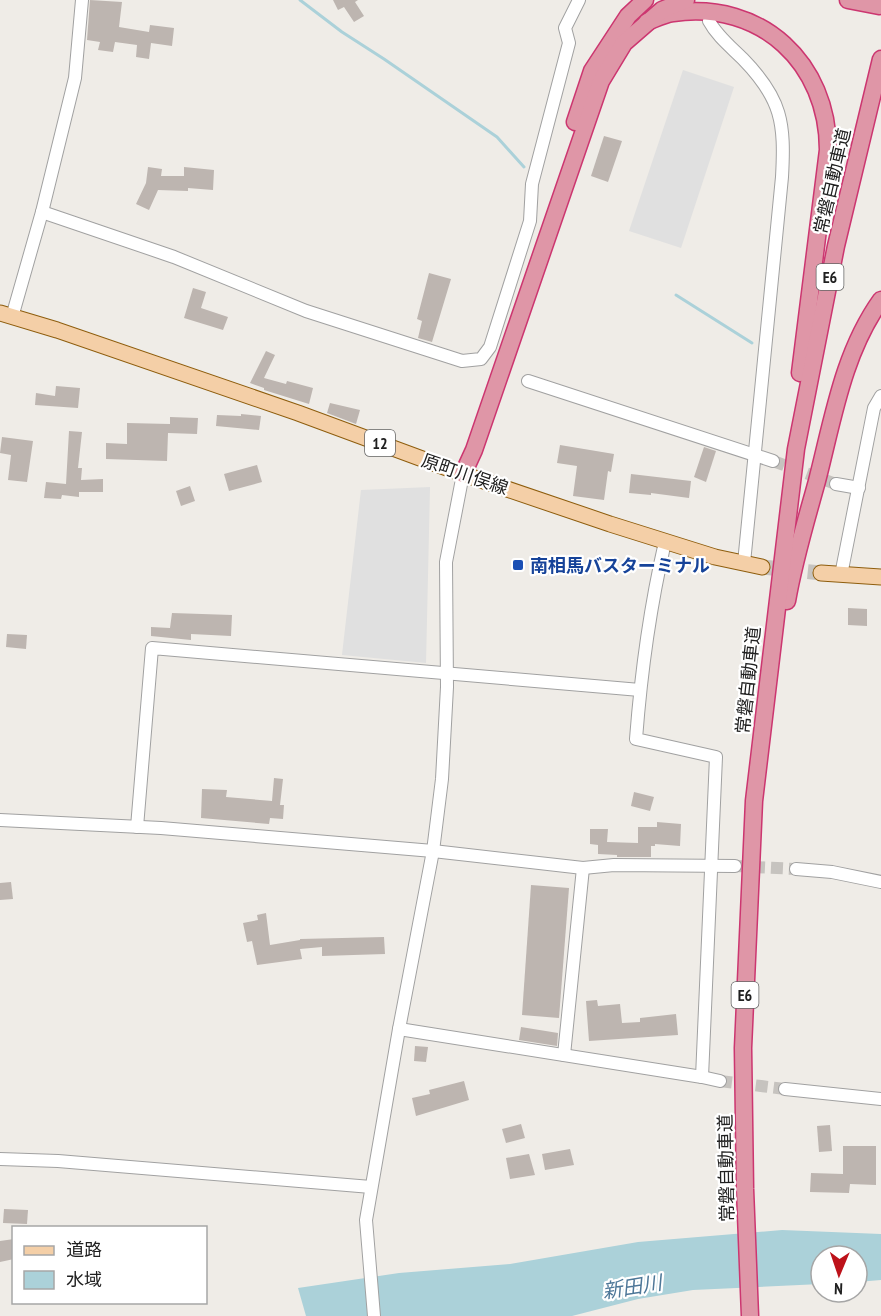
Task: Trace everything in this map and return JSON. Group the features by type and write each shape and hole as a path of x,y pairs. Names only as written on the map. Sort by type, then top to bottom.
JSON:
{"highway":[{"path":"463,474 466,446 592,71 628,16 645,0"},
{"path":"628,16 653,0"},
{"path":"463,474 474,450 601,81 624,43 646,22 662,10 686,0"},
{"path":"848,0 879,6"},
{"path":"646,22 672,13 700,10 725,12 756,24 780,39 800,59 822,103 827,127 827,156 796,404 789,496"},
{"name":"常磐自動車道","path":"750,1316 743,1048 754,801 789,496 806,396 836,246 881,59"},
{"path":"754,801 766,750 776,668 790,584 800,542 848,365 862,331 881,300"}],"main road":[{"name":"原町川俣線","path":"6,315 57,330 298,413 463,474 665,542 762,567"},
{"path":"821,573 881,577"}],"street":[{"path":"6,315 42,212 75,78 82,0"},
{"path":"42,212 174,256 306,311 462,361 481,359 490,346 530,221 532,184 569,43 565,28 579,0"},
{"path":"709,21 767,86 777,105 783,126 782,177 744,563"},
{"path":"528,381 773,460"},
{"path":"841,574 874,408 881,396"},
{"path":"374,1316 366,1220 433,851 442,779 447,674 447,562 463,474"},
{"path":"836,484 859,489"},
{"path":"665,542 655,584 640,690 636,739 716,757 702,1077"},
{"path":"137,827 152,648 640,690"},
{"path":"0,820 137,827 433,851 583,868 614,865 735,866"},
{"path":"564,1055 583,868"},
{"path":"796,869 832,872 881,882"},
{"path":"399,1029 720,1081"},
{"path":"785,1089 881,1099"},
{"path":"0,1159 58,1161 371,1187"}],"shaded area":[{"path":"683,70 734,87 681,248 629,231"},
{"path":"430,487 426,663 342,655 361,490"}],"water":[{"name":"新田川","path":"782,1230 881,1234 881,1280 869,1281 869,1244 809,1244 809,1285 693,1290 638,1299 572,1316 306,1316 298,1288 399,1273 510,1264 638,1242"}],"building":[{"path":"90,0 122,2 119,27 149,32 150,25 174,28 172,46 151,43 149,59 136,57 137,45 115,42 113,52 98,50 100,42 87,40"},
{"path":"333,0 358,0 355,2 364,16 354,22 344,7 338,10"},
{"path":"604,136 622,141 608,182 591,176"},
{"path":"148,167 162,169 161,176 184,176 184,167 214,170 213,190 188,188 188,191 158,190 149,210 136,204 146,183"},
{"path":"429,273 451,279 432,342 418,338 422,321 417,319"},
{"path":"193,288 206,292 201,308 228,317 223,330 184,318"},
{"path":"266,351 275,355 264,378 313,388 309,404 264,390 250,383"},
{"path":"56,386 80,388 78,408 35,405 36,393 55,396"},
{"path":"330,403 360,410 356,424 327,413"},
{"path":"241,414 261,416 259,430 216,426 217,415 241,416"},
{"path":"170,417 198,418 197,434 168,433 167,461 106,459 106,443 127,444 127,423 170,424"},
{"path":"69,431 82,432 78,468 82,468 81,480 103,479 103,492 79,492 79,497 62,495 61,499 44,498 46,482 66,484"},
{"path":"2,437 33,441 27,482 8,480 11,455 0,453"},
{"path":"560,445 614,454 611,472 608,471 604,500 573,496 577,466 557,463"},
{"path":"704,447 716,451 706,482 694,477"},
{"path":"257,465 262,482 229,491 224,474"},
{"path":"631,474 691,481 689,498 651,493 651,495 629,493"},
{"path":"190,486 195,501 181,506 176,491"},
{"path":"848,608 867,609 867,626 848,625"},
{"path":"172,613 232,615 231,636 191,634 191,640 151,636 151,627 170,628"},
{"path":"7,634 27,635 26,649 6,647"},
{"path":"274,778 283,779 280,805 284,805 283,819 270,818 269,824 201,818 202,789 227,790 226,797 272,801"},
{"path":"634,792 654,797 650,811 631,806"},
{"path":"657,822 681,824 680,846 655,844 651,846 651,857 617,857 617,855 598,854 598,845 590,844 590,829 608,829 607,842 638,843 638,827 657,827"},
{"path":"11,882 13,899 0,900 0,883"},
{"path":"531,885 569,888 559,1018 522,1015"},
{"path":"266,913 270,945 300,939 384,937 385,954 322,956 322,947 300,949 302,959 257,965 252,941 247,942 243,923 258,920 257,915"},
{"path":"597,1000 598,1006 620,1004 622,1023 640,1022 640,1018 676,1014 678,1035 589,1041 586,1001"},
{"path":"521,1027 558,1033 557,1046 519,1040"},
{"path":"415,1046 428,1047 426,1062 414,1061"},
{"path":"464,1081 469,1100 416,1116 412,1098 430,1094 429,1090"},
{"path":"521,1124 525,1138 506,1143 502,1129"},
{"path":"830,1125 832,1151 819,1152 817,1126"},
{"path":"843,1146 876,1146 876,1185 850,1184 849,1193 810,1192 811,1173 843,1174"},
{"path":"570,1149 574,1165 545,1170 542,1154"},
{"path":"529,1154 535,1175 510,1179 506,1158"},
{"path":"4,1209 28,1210 27,1224 3,1223"},
{"path":"12,1239 12,1259 0,1262 0,1241"}],"waterway":[{"path":"300,0 342,32 497,137 524,167"},
{"path":"676,295 752,343"}],"tunnel":[{"path":"773,461 836,484"},
{"path":"762,567 821,573"},
{"path":"735,866 796,869"},
{"path":"720,1081 785,1089"}],"place":[{"name":"南相馬バスターミナル","path":"518,565"}]}
